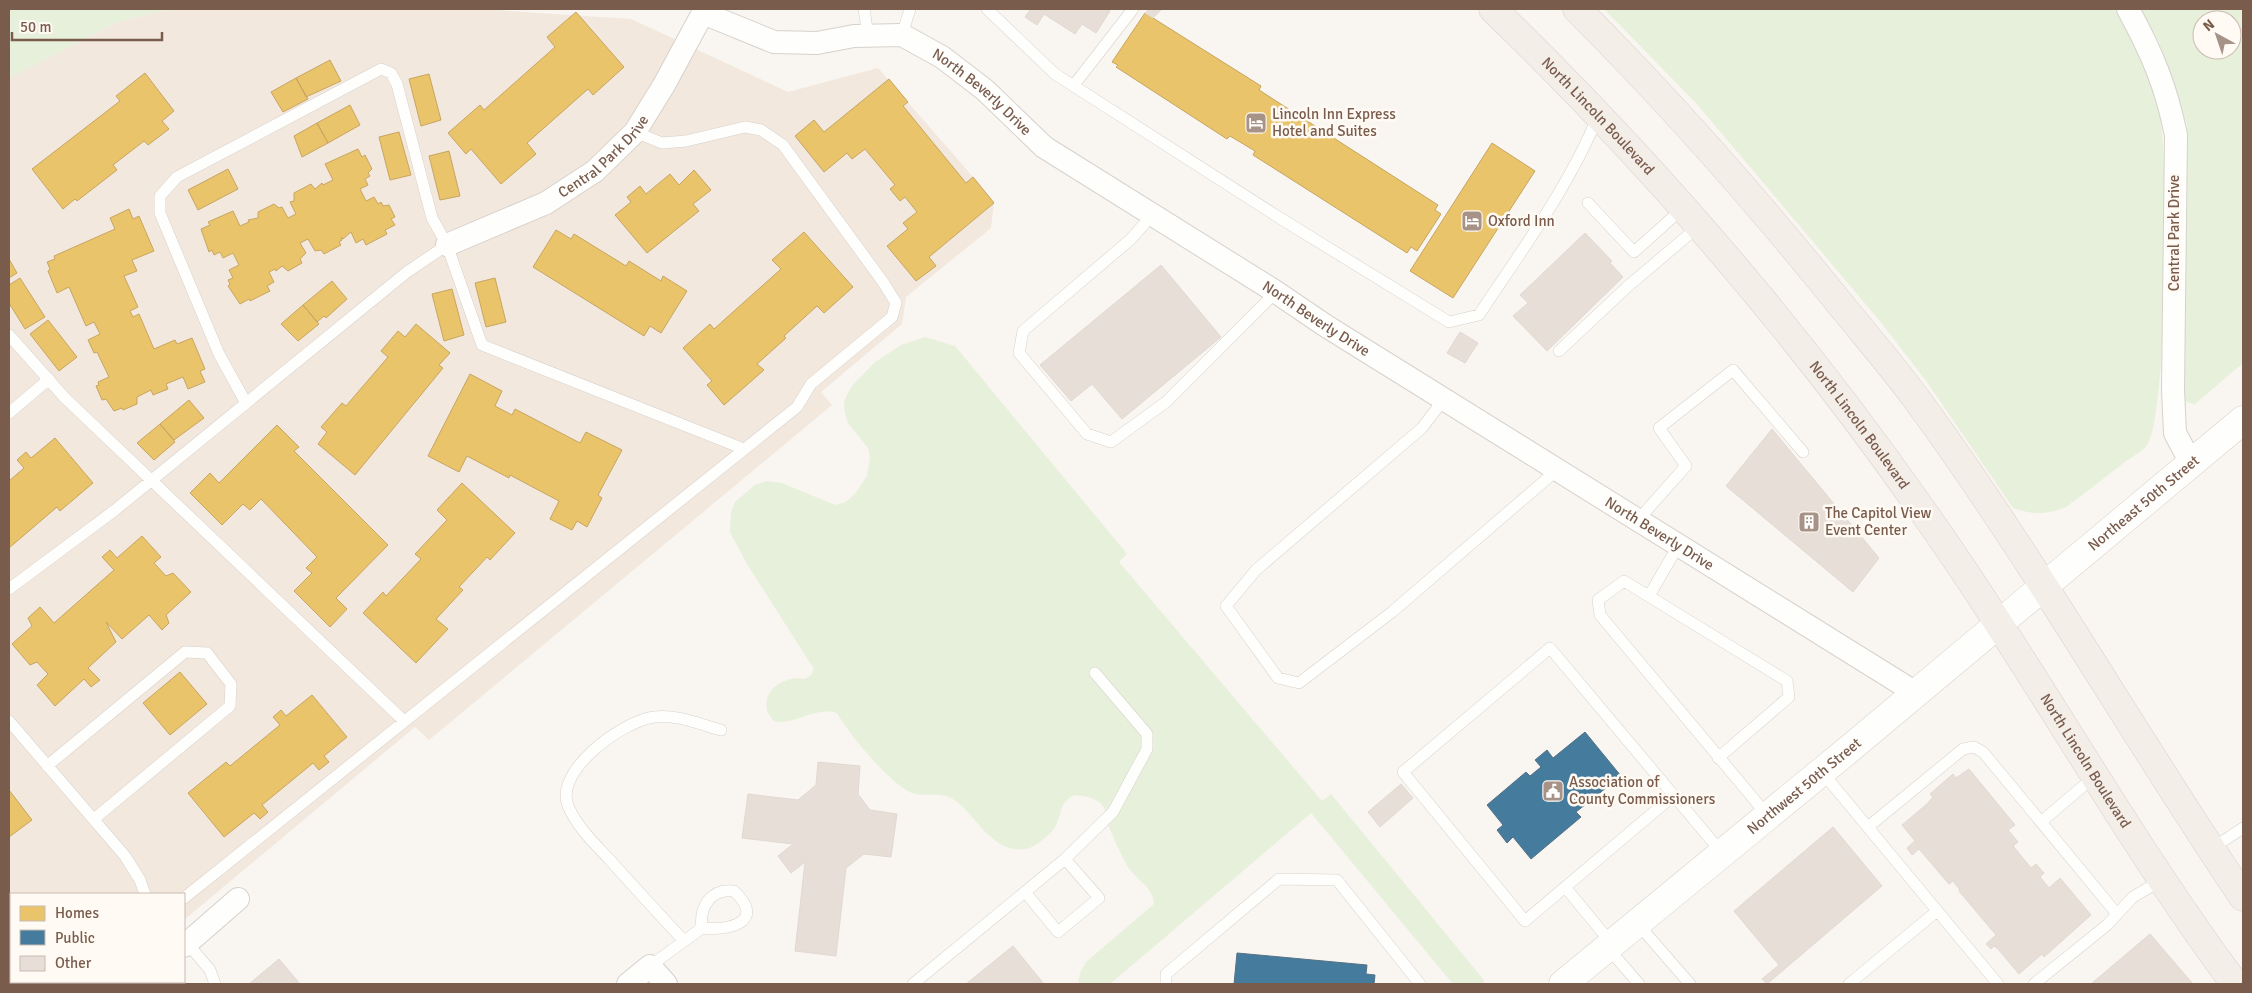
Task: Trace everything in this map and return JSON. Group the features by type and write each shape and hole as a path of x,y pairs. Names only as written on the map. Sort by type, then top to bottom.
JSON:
{"main road":[{"name":"North Lincoln Boulevard","path":"1493,9 1598,114 1691,217 1867,433 1999,622 2160,881 2235,984"},
{"path":"1577,9 1677,111 1747,190 1918,400 2044,585 2136,734 2243,897"},
{"name":"Northeast 50th Street","path":"2044,585 2243,420"},
{"name":"Northwest 50th Street","path":"1562,984 1822,772 2044,585"}],"street":[{"name":"Central Park Drive","path":"2128,9 2151,51 2168,97 2176,135 2173,390 2175,433 2191,463"},
{"path":"701,10 774,42 817,43 854,36 902,35"},
{"name":"Central Park Drive","path":"447,245 546,203 595,171 636,132 701,10"},
{"name":"North Beverly Drive","path":"902,35 942,57 985,90 1044,147 1153,214 1444,400 1916,693"},
{"path":"185,944 238,899"},
{"path":"628,984 650,966 666,984"}],"lane":[{"path":"864,9 868,36"},
{"path":"902,35 910,9"},
{"path":"988,9 1055,74 1283,220 1449,322 1479,315 1560,191 1586,145 1598,114"},
{"path":"1074,85 1133,9"},
{"path":"246,403 219,354 160,213 160,196 177,177 381,69 391,73 397,84 432,218 447,245 482,345 744,449"},
{"path":"185,897 797,407 811,384 892,317 896,303 783,145 762,130 745,127 686,141 662,143 636,132"},
{"path":"1588,203 1634,252 1691,217"},
{"path":"1153,214 1131,240 1023,331 1019,353 1087,434 1111,442 1166,402 1276,292"},
{"path":"1559,351 1628,287 1691,217"},
{"path":"9,589 55,557 152,480 407,272 447,245"},
{"path":"9,335 64,397 404,720"},
{"path":"1638,520 1686,466 1659,428 1733,370 1804,452"},
{"path":"9,413 48,379"},
{"path":"1444,400 1422,428 1256,570 1226,606 1278,678 1298,683 1392,612 1557,470"},
{"path":"1649,596 1678,546"},
{"path":"1718,758 1789,697 1787,681 1624,581 1598,600 1600,615 1718,758 1768,816"},
{"path":"1673,796 1524,921 1403,772 1550,648 1722,853"},
{"path":"47,766 185,652 206,653 230,684 230,706 94,819"},
{"path":"913,984 1065,859 1113,812 1148,750 1147,734 1096,673"},
{"path":"684,941 584,831 568,807 567,786 580,765 601,743 629,725 654,717 678,717 721,730"},
{"path":"9,721 125,856 140,880 145,893"},
{"path":"1868,828 1963,749 1974,747 1983,752 2117,914"},
{"path":"1822,772 1998,984"},
{"path":"2041,822 2095,776"},
{"path":"2211,849 2243,828"},
{"path":"1024,892 1058,932 1099,898 1065,859"},
{"path":"1166,984 1166,974 1279,880 1337,880 1420,984"},
{"path":"2034,984 2107,925 2134,896 2160,881"},
{"path":"1565,887 1639,984"},
{"path":"1849,984 1938,912"},
{"path":"1637,923 1690,984"},
{"path":"650,966 702,928"},
{"path":"185,944 210,970 215,984"}],"shaded area":[{"path":"170,9 479,9 631,19 788,92 878,68 994,201 991,228 906,297 902,324 821,392 832,405 429,740 415,727 185,919 185,893 10,893 10,983 108,983 9,984 9,78 118,22"}],"green space":[{"path":"9,9 170,9 118,22 9,78"},
{"path":"1604,9 2115,9 2151,83 2159,109 2162,134 2165,226 2163,337 2154,424 2147,445 2066,507 2052,512 2039,513 2013,508 1927,382 1879,320 1696,103"},
{"path":"2140,9 2243,9 2243,363 2195,404 2179,400 2187,125 2159,42"},
{"path":"925,337 955,346 1127,554 1119,562 1322,801 1331,794 1483,979 1485,984 1453,984 1311,813 1110,984 1078,984 1080,973 1086,962 1154,904 1151,892 1131,872 1126,863 1107,822 1105,809 1099,802 1089,797 1074,795 1062,807 1055,827 1048,835 1030,848 1014,849 1004,846 986,833 956,801 945,796 912,793 903,788 871,758 850,733 837,713 829,711 820,712 786,722 772,719 767,710 766,702 772,690 777,685 790,679 805,679 811,675 814,669 747,564 730,532 731,512 735,502 755,485 767,481 782,483 835,505 846,502 855,494 867,476 870,458 868,448 848,423 844,401 851,387 874,363 901,345"}],"building: Homes":[{"path":"576,12 624,67 593,95 588,89 527,143 536,154 501,184 471,149 466,154 448,133 480,105 484,110 555,47 547,37"},
{"name":"Lincoln Inn Express Hotel and Suites","path":"1145,13 1261,86 1259,90 1438,205 1435,210 1441,214 1417,251 1411,247 1407,253 1253,155 1255,151 1230,136 1227,139 1116,67 1118,65 1112,62"},
{"path":"330,60 341,81 306,97 296,78"},
{"path":"145,73 174,111 162,121 169,129 148,145 144,141 113,165 117,170 77,201 75,199 63,209 32,169 120,101 116,96"},
{"path":"429,74 441,120 421,126 409,79"},
{"path":"296,78 308,99 283,112 271,92"},
{"path":"889,79 908,102 903,106 966,183 973,177 994,203 929,257 936,266 916,281 887,246 908,229 903,223 917,212 905,197 900,201 890,189 895,185 865,149 852,159 847,153 824,172 795,136 814,120 824,132"},
{"path":"350,105 360,125 328,143 317,123"},
{"path":"317,123 328,143 302,157 294,136"},
{"path":"399,132 411,175 390,180 379,137"},
{"name":"Oxford Inn","path":"1492,143 1535,171 1453,298 1410,271"},
{"path":"358,149 362,157 365,155 372,169 368,173 370,176 365,179 368,185 360,189 366,201 374,197 378,204 381,202 383,206 389,205 395,217 391,219 395,225 385,230 387,234 366,245 363,239 356,243 351,232 343,239 341,237 342,240 339,242 341,245 324,254 321,250 315,251 308,239 300,243 306,253 300,259 302,263 288,271 282,266 276,271 275,269 269,272 274,282 267,286 270,291 240,304 228,286 230,284 228,280 233,278 229,270 239,265 233,253 223,258 220,252 214,255 212,250 209,252 201,229 210,225 208,222 233,211 240,226 249,222 248,220 258,218 258,212 274,204 279,208 282,207 288,218 296,214 290,202 294,201 294,193 311,184 315,189 322,183 323,185 333,180 325,164"},
{"path":"449,151 460,196 440,200 429,156"},
{"path":"228,169 238,189 198,210 188,190"},
{"path":"694,170 711,190 693,204 699,211 647,253 615,215 631,202 627,197 640,186 646,194 670,174 679,185"},
{"path":"129,209 133,219 139,216 154,251 132,260 137,271 124,276 138,307 130,311 133,317 139,314 154,349 175,340 177,344 192,338 205,369 200,371 205,382 188,389 183,377 166,384 168,389 153,395 151,390 137,397 137,404 123,410 122,408 114,411 106,399 102,400 96,386 99,385 98,382 109,377 97,352 94,353 88,340 100,334 94,322 86,326 69,287 57,293 48,271 50,269 47,262 55,259 54,256 115,229 110,218"},
{"path":"556,230 571,239 574,234 626,266 629,261 661,281 663,276 687,291 661,333 650,326 644,336 533,267"},
{"path":"804,232 853,287 824,313 817,306 784,336 786,338 757,364 764,370 724,405 707,385 712,381 683,348 710,324 714,329 781,269 772,260"},
{"path":"9,259 17,273 9,278"},
{"path":"20,278 45,317 25,329 9,303 9,285"},
{"path":"495,278 506,322 486,327 475,283"},
{"path":"332,281 347,299 326,318 324,316 317,322 303,305"},
{"path":"452,289 464,335 444,341 432,294"},
{"path":"303,305 319,324 298,341 281,324"},
{"path":"48,320 77,357 59,371 30,334"},
{"path":"416,324 450,353 439,365 443,368 355,475 318,444 327,432 321,427 342,403 346,406 388,357 381,351 398,331 405,337"},
{"path":"470,374 502,391 495,406 512,415 515,409 580,443 586,432 622,450 598,495 602,498 587,527 577,521 572,530 550,519 559,501 510,475 509,478 467,456 459,472 428,456"},
{"path":"189,400 204,418 174,440 160,424"},
{"path":"160,424 175,442 154,460 137,443"},
{"path":"277,425 299,447 294,451 388,545 336,598 347,609 330,627 294,591 312,573 306,568 317,557 261,499 250,510 243,504 222,525 190,493 210,473 219,483"},
{"path":"55,438 93,483 60,511 57,507 9,548 9,481 24,468 17,460 26,452 31,458"},
{"path":"462,483 515,533 490,560 487,557 459,587 463,590 436,619 448,629 416,663 363,613 383,592 386,596 421,559 415,554 447,520 437,510"},
{"path":"142,536 161,557 154,563 166,576 173,573 191,592 166,615 169,623 162,630 149,615 122,639 106,622 116,642 88,668 100,680 91,687 84,679 55,706 37,685 48,674 37,662 30,665 12,644 32,626 28,618 40,607 54,623 114,570 102,557 110,550 117,558"},
{"path":"180,672 207,704 170,735 143,703"},
{"path":"312,695 347,737 324,756 329,762 319,770 313,763 262,805 268,812 260,819 254,813 224,837 188,793 226,762 230,766 280,725 273,717 281,710 286,716"},
{"path":"9,790 32,820 9,837"},
{"path":"9,922 10,944 9,945"}],"building: Public":[{"name":"Association of County Commissioners","path":"1585,732 1621,776 1576,812 1581,817 1531,859 1513,837 1507,843 1497,830 1503,825 1487,805 1526,772 1530,776 1541,767 1535,760 1547,750 1553,758"},
{"path":"1237,953 1367,965 1366,974 1375,975 1374,984 1234,984"}],"building: Other":[{"path":"1031,9 1106,9 1110,11 1096,33 1082,24 1075,34 1044,14 1037,25 1025,17"},
{"path":"1149,9 1162,9 1153,18 1145,13"},
{"path":"1585,233 1612,261 1610,263 1623,277 1547,351 1513,316 1528,303 1520,295"},
{"path":"1161,265 1221,337 1122,419 1092,384 1071,401 1040,365"},
{"path":"1460,332 1478,343 1465,363 1447,353"},
{"name":"The Capitol View Event Center","path":"1772,429 1879,558 1853,592 1726,486"},
{"path":"818,762 860,766 858,794 870,810 897,814 891,857 864,854 846,868 836,956 795,951 805,862 791,873 778,856 793,844 742,838 748,794 798,800 816,785"},
{"path":"1969,769 2015,825 2008,830 2018,842 2013,846 2031,868 2036,864 2044,873 2040,877 2049,888 2060,878 2091,915 2044,957 2042,954 2019,974 1998,949 1994,946 1991,949 1986,944 1996,935 1959,891 1953,881 1949,884 1919,849 1912,855 1907,848 1915,841 1902,825 1927,804 1933,797 1930,794 1953,774 1956,778"},
{"path":"1401,784 1413,798 1380,827 1368,812"},
{"path":"1833,827 1882,886 1767,984 1762,979 1779,965 1734,911"},
{"path":"2150,934 2193,984 2091,984"},
{"path":"1013,946 1044,984 966,984"},
{"path":"279,959 300,984 249,984"}],"place":[{"name":"Lincoln Inn Express Hotel and Suites","path":"1256,123"},
{"name":"Oxford Inn","path":"1472,221"},
{"name":"The Capitol View Event Center","path":"1809,522"},
{"name":"Association of County Commissioners","path":"1553,791"}]}
